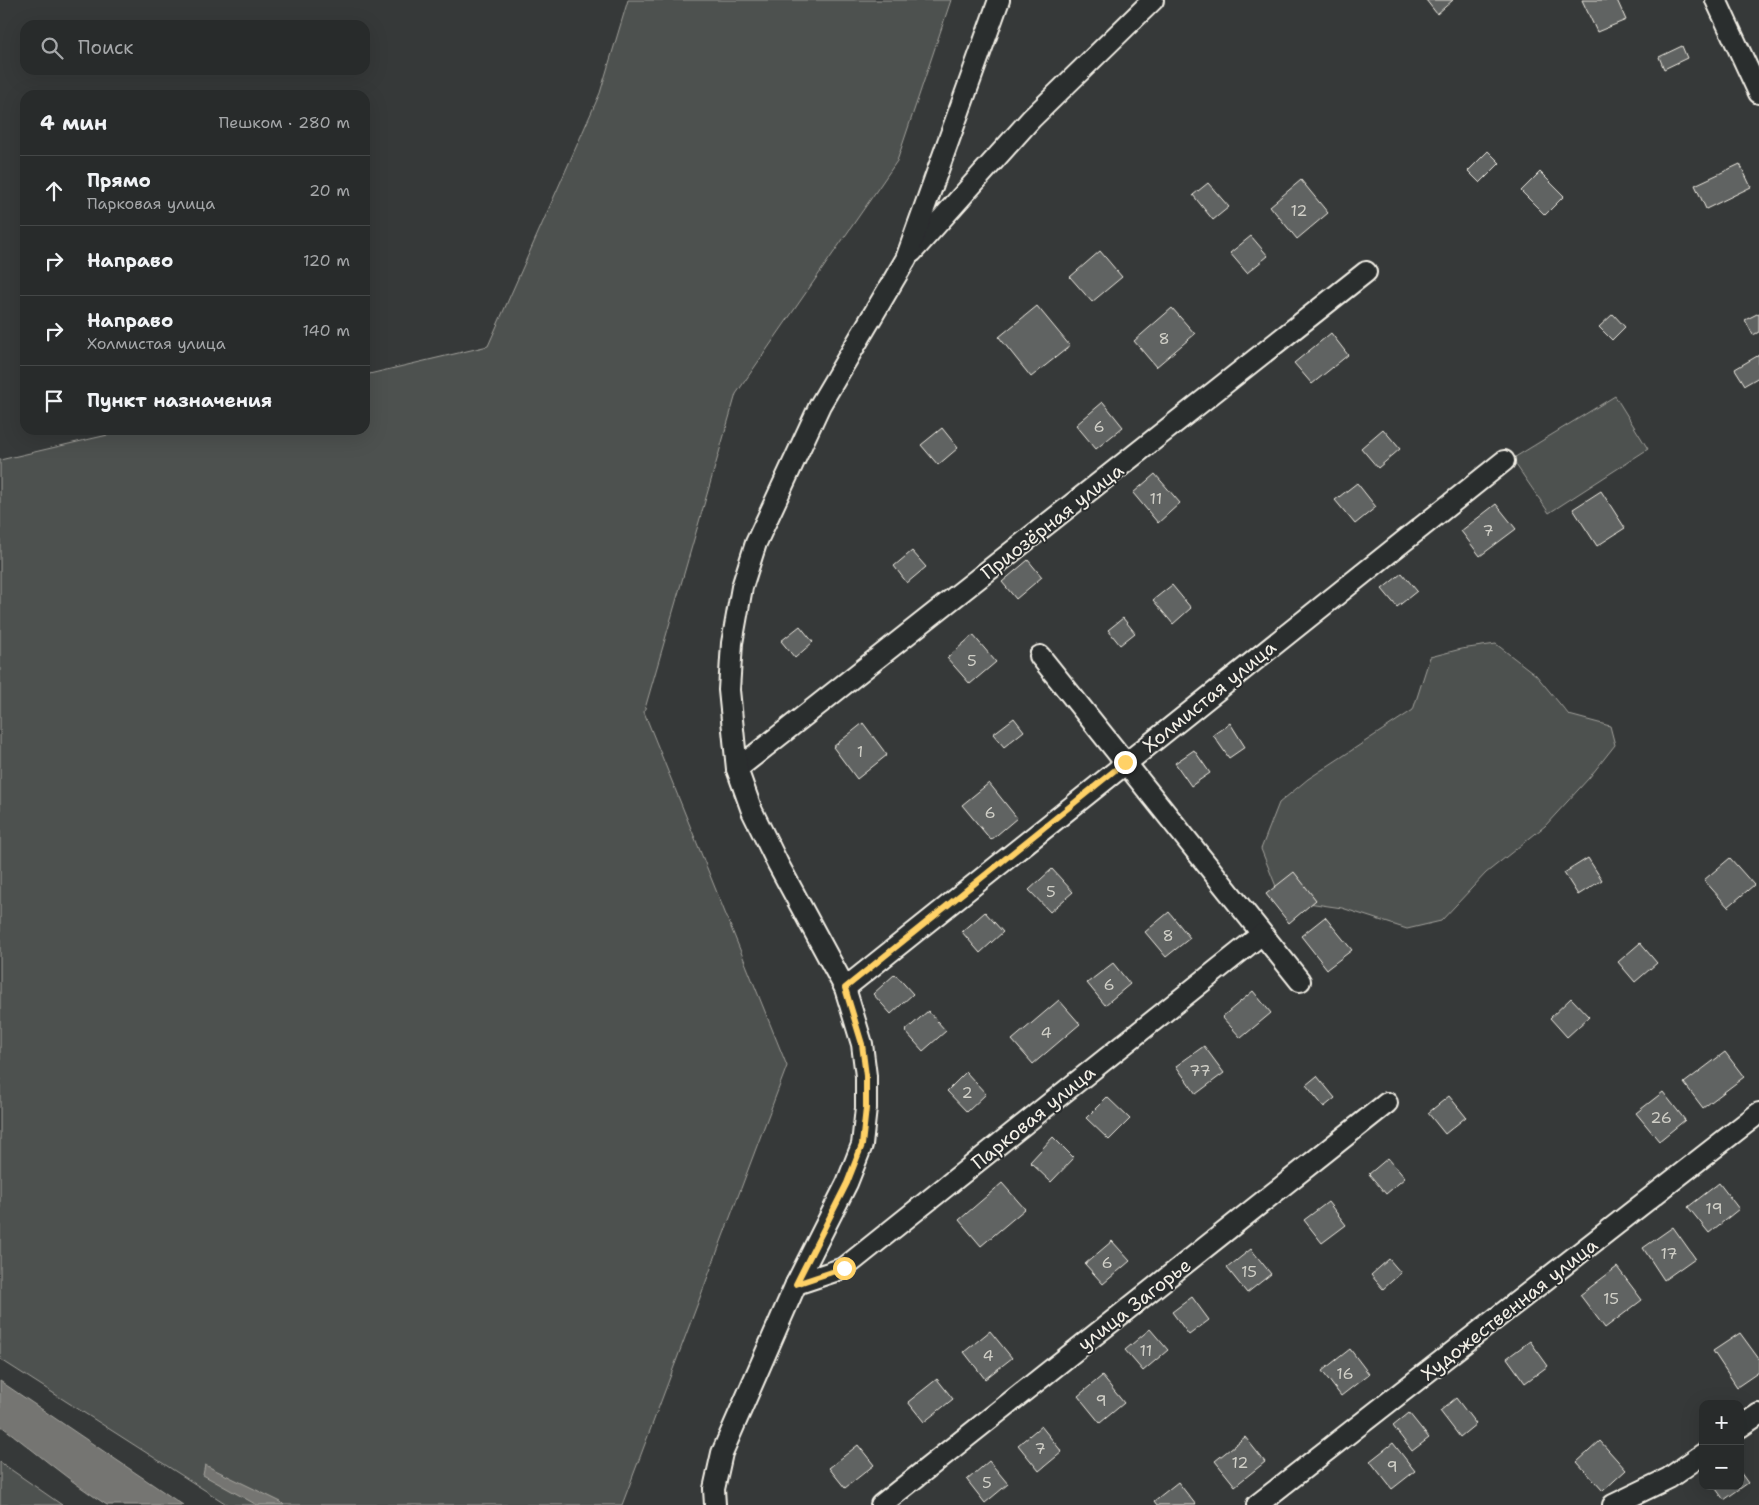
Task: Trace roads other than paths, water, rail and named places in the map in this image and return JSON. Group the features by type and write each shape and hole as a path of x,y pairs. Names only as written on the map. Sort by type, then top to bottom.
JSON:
{"street":[{"path":"715,1505 714,1489 722,1452 796,1284 847,1183 862,1145 866,1108 866,1076 862,1044 845,988 752,811 737,770 729,690 732,643 742,587 756,543 820,405 906,259 999,0"},
{"path":"906,259 1031,119 1152,0"},
{"path":"1716,0 1759,93"},
{"name":"Приозёрная улица","path":"737,770 1366,272"},
{"name":"Холмистая улица","path":"845,988 1125,762 1504,461"},
{"path":"1040,656 1300,980"},
{"name":"Парковая улица","path":"796,1284 844,1268 1262,934"},
{"name":"улица Загорье","path":"881,1505 1388,1103"},
{"name":"Художественная улица","path":"1258,1505 1759,1112"},
{"path":"1744,1424 1759,1414"},
{"path":"1613,1505 1669,1478 1699,1457"}]}
